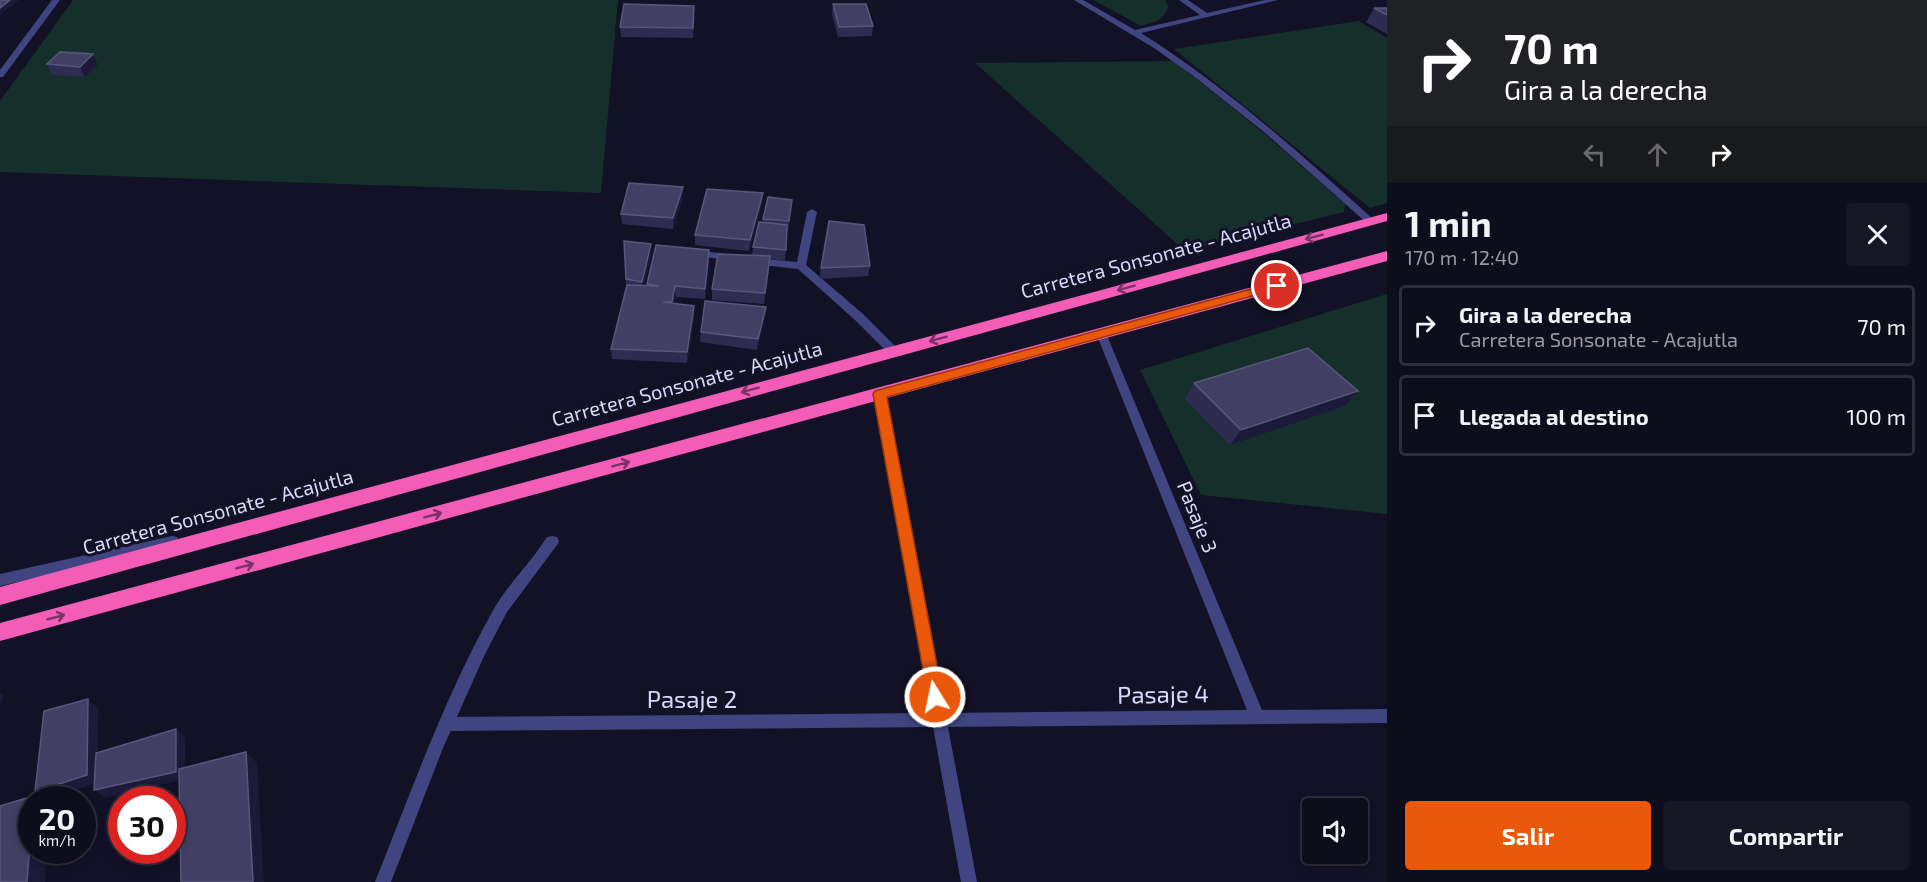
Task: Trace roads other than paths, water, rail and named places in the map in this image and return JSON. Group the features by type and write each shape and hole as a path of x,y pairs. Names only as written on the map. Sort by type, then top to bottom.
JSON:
{"highway":[{"name":"Carretera Sonsonate - Acajutla","path":"0,596 1379,220"},
{"path":"0,632 1387,256"}],"street":[{"path":"0,75 56,0"},
{"path":"1078,0 1136,32 1176,60 1379,220"},
{"path":"1183,0 1205,15"},
{"path":"1136,32 1275,0"},
{"path":"801,266 812,212"},
{"path":"689,253 801,266 859,317 893,351"},
{"name":"Pasaje 3","path":"1101,333 1257,717"},
{"path":"880,394 969,882"},
{"path":"0,580 311,510"},
{"path":"383,882 446,724 496,618 508,599 542,560 552,541"},
{"name":"Pasaje 4","path":"939,720 1387,716"},
{"name":"Pasaje 2","path":"446,724 939,720"}]}
